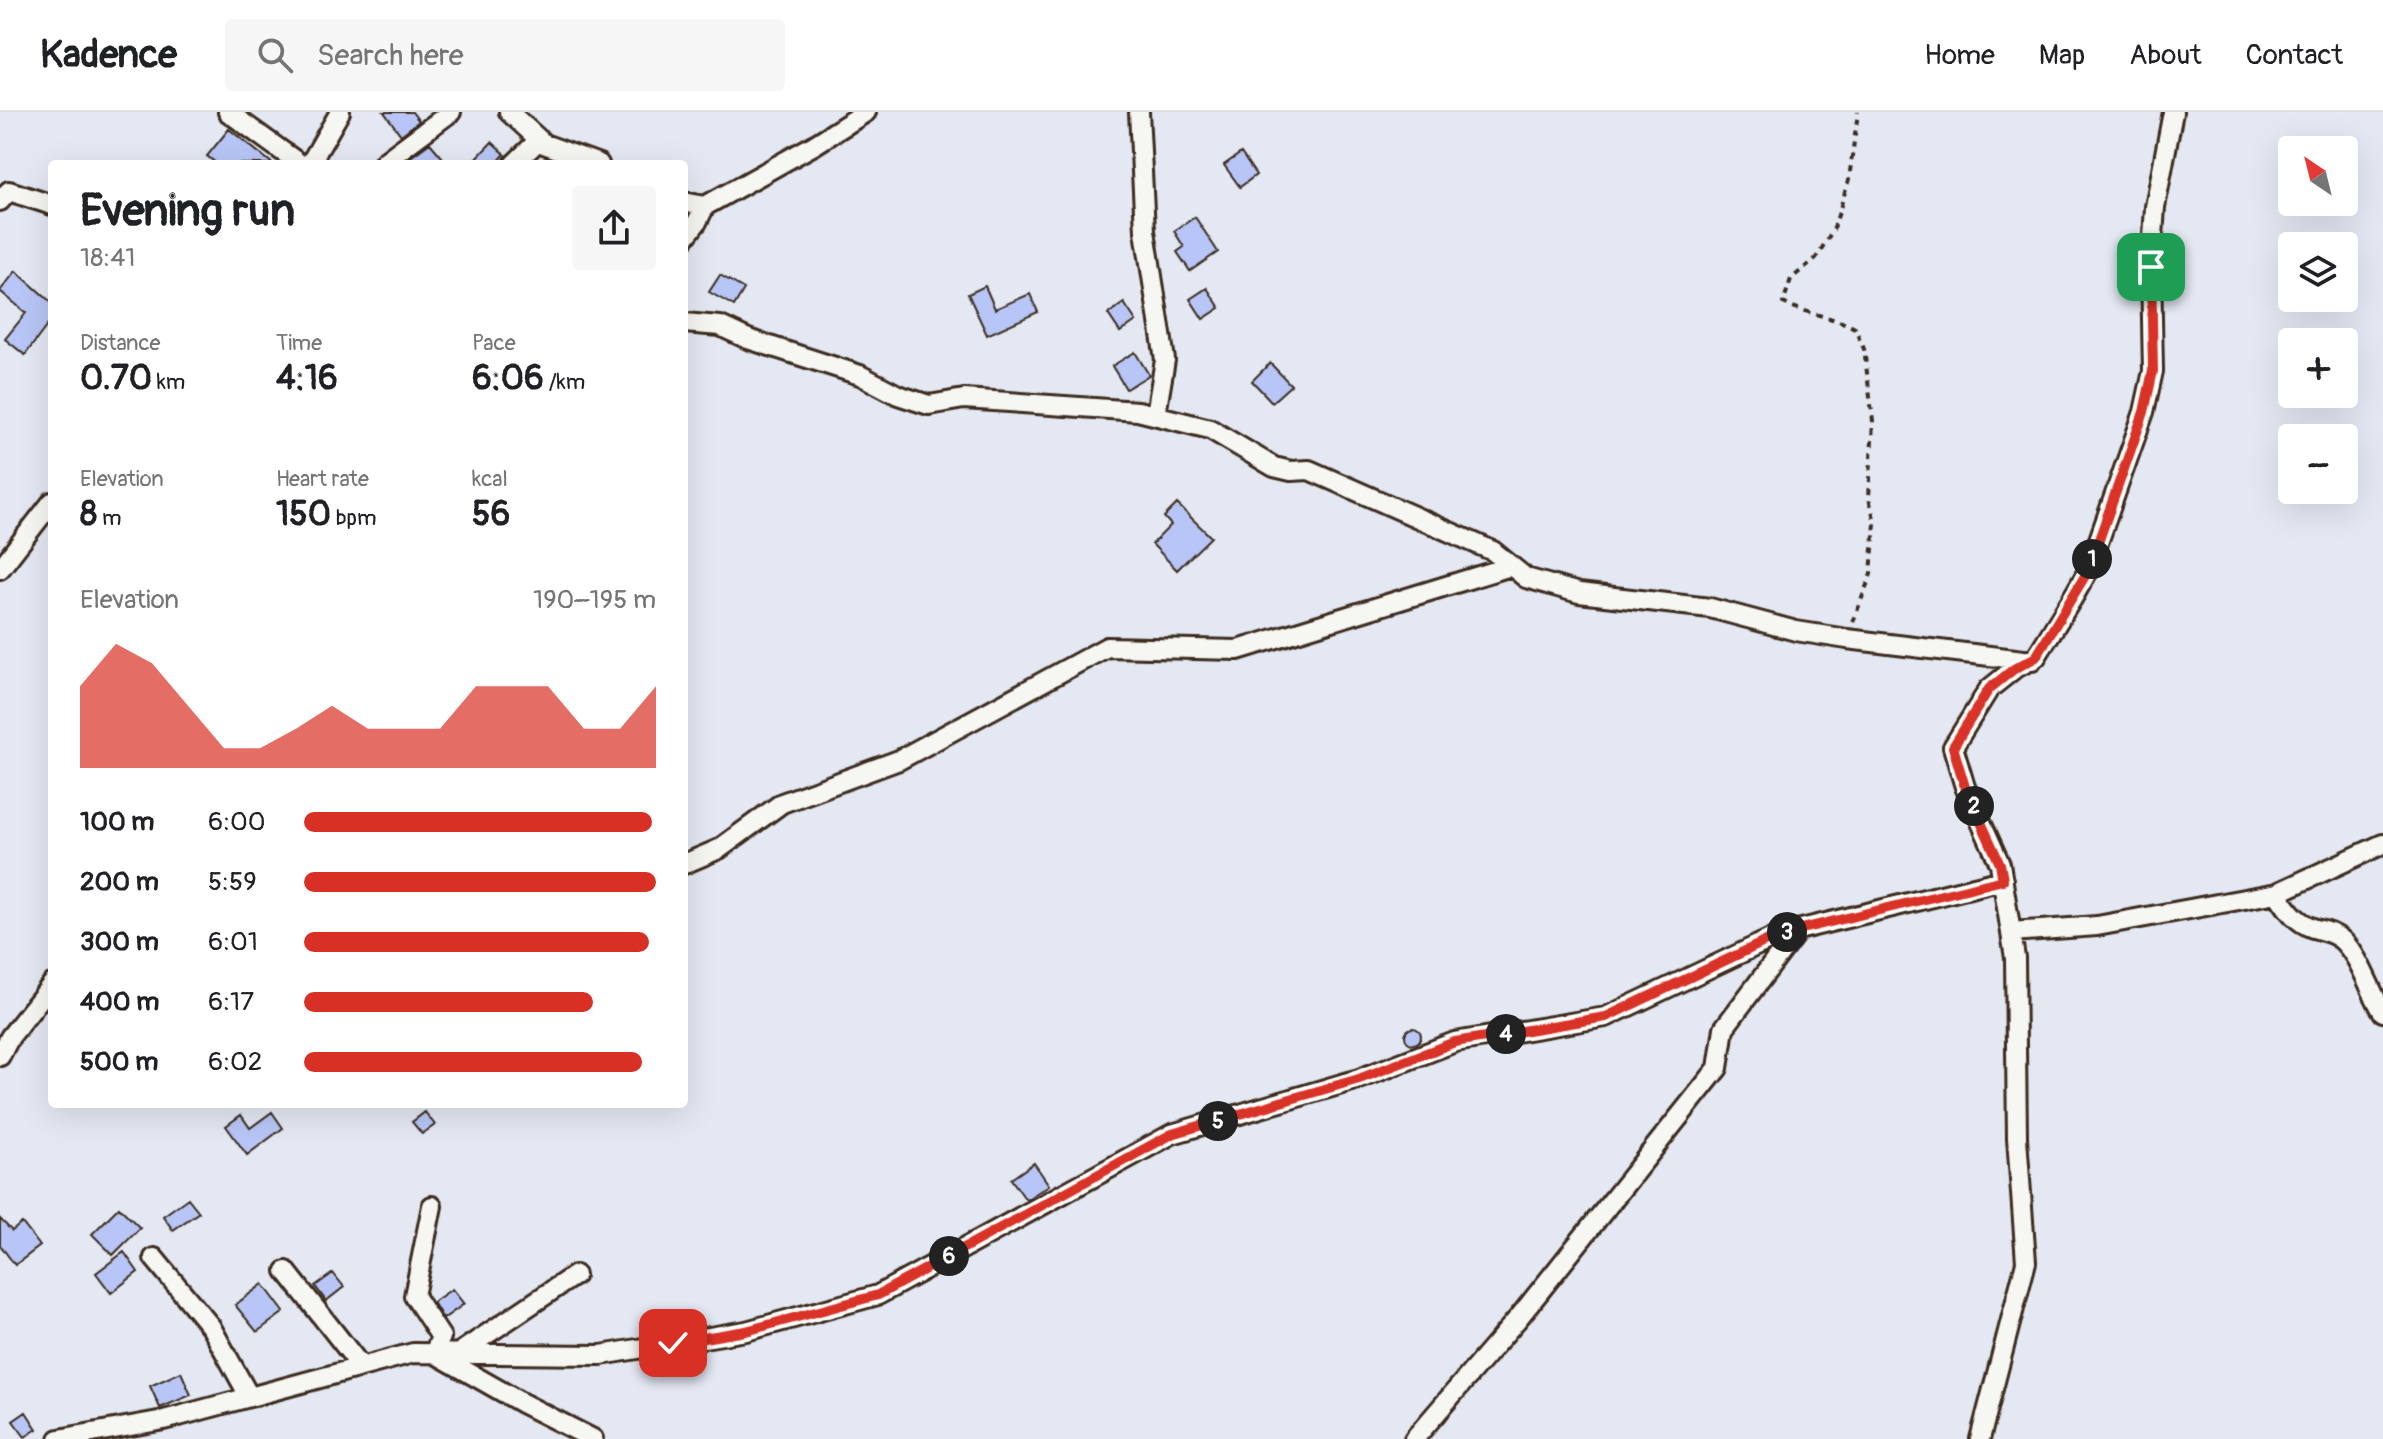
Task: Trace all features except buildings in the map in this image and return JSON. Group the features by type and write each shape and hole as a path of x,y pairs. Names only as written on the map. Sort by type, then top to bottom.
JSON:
{"street":[{"path":"228,112 309,160"},
{"path":"313,160 340,112"},
{"path":"387,160 451,112"},
{"path":"509,112 539,140 587,160"},
{"path":"688,234 705,206 866,112"},
{"path":"1139,112 1145,231 1165,360 1156,414"},
{"path":"1980,1439 2026,1262 2017,1138 2015,958 2000,864 1965,787 1953,747 1989,689 2014,669 2032,661 2088,571 2144,412 2153,371 2151,267 2155,207 2173,112"},
{"path":"518,160 539,140"},
{"path":"0,201 9,191 48,204"},
{"path":"688,203 705,206"},
{"path":"688,323 720,326 748,339 860,375 898,395 929,405 964,399 1156,414 1210,429 1274,467 1291,471 1309,470 1493,551 1526,578 1579,593 1710,608 1796,631 1847,639 2032,661"},
{"path":"0,569 48,507"},
{"path":"688,862 719,849 782,803 899,760 1107,647 1238,650 1511,566"},
{"path":"2011,932 2097,926 2277,893 2383,844"},
{"path":"59,1439 164,1420 413,1353 601,1355 746,1331 878,1295 1172,1134 1359,1079 1455,1042 1606,1017 1781,934 2003,880"},
{"path":"2277,893 2292,916 2343,941 2383,1012"},
{"path":"1414,1439 1520,1316 1718,1068 1724,1028 1798,930"},
{"path":"0,1056 10,1037 48,989"},
{"path":"432,1206 414,1296 441,1337 434,1353"},
{"path":"154,1258 211,1327 249,1396"},
{"path":"286,1271 360,1365"},
{"path":"459,1353 575,1275"},
{"path":"434,1353 593,1439"}],"path":[{"path":"1847,639 1871,574 1875,523 1869,498 1873,421 1864,349 1855,328 1836,318 1805,313 1783,303 1791,279 1816,258 1834,228 1849,179 1858,112"}],"route":[{"path":"673,1343 746,1331 878,1295 1172,1134 1359,1079 1455,1042 1606,1017 1781,934 2003,880 2000,864 1965,787 1953,747 1989,689 2014,669 2036,657 2088,571 2144,412 2153,371 2151,267"}]}
